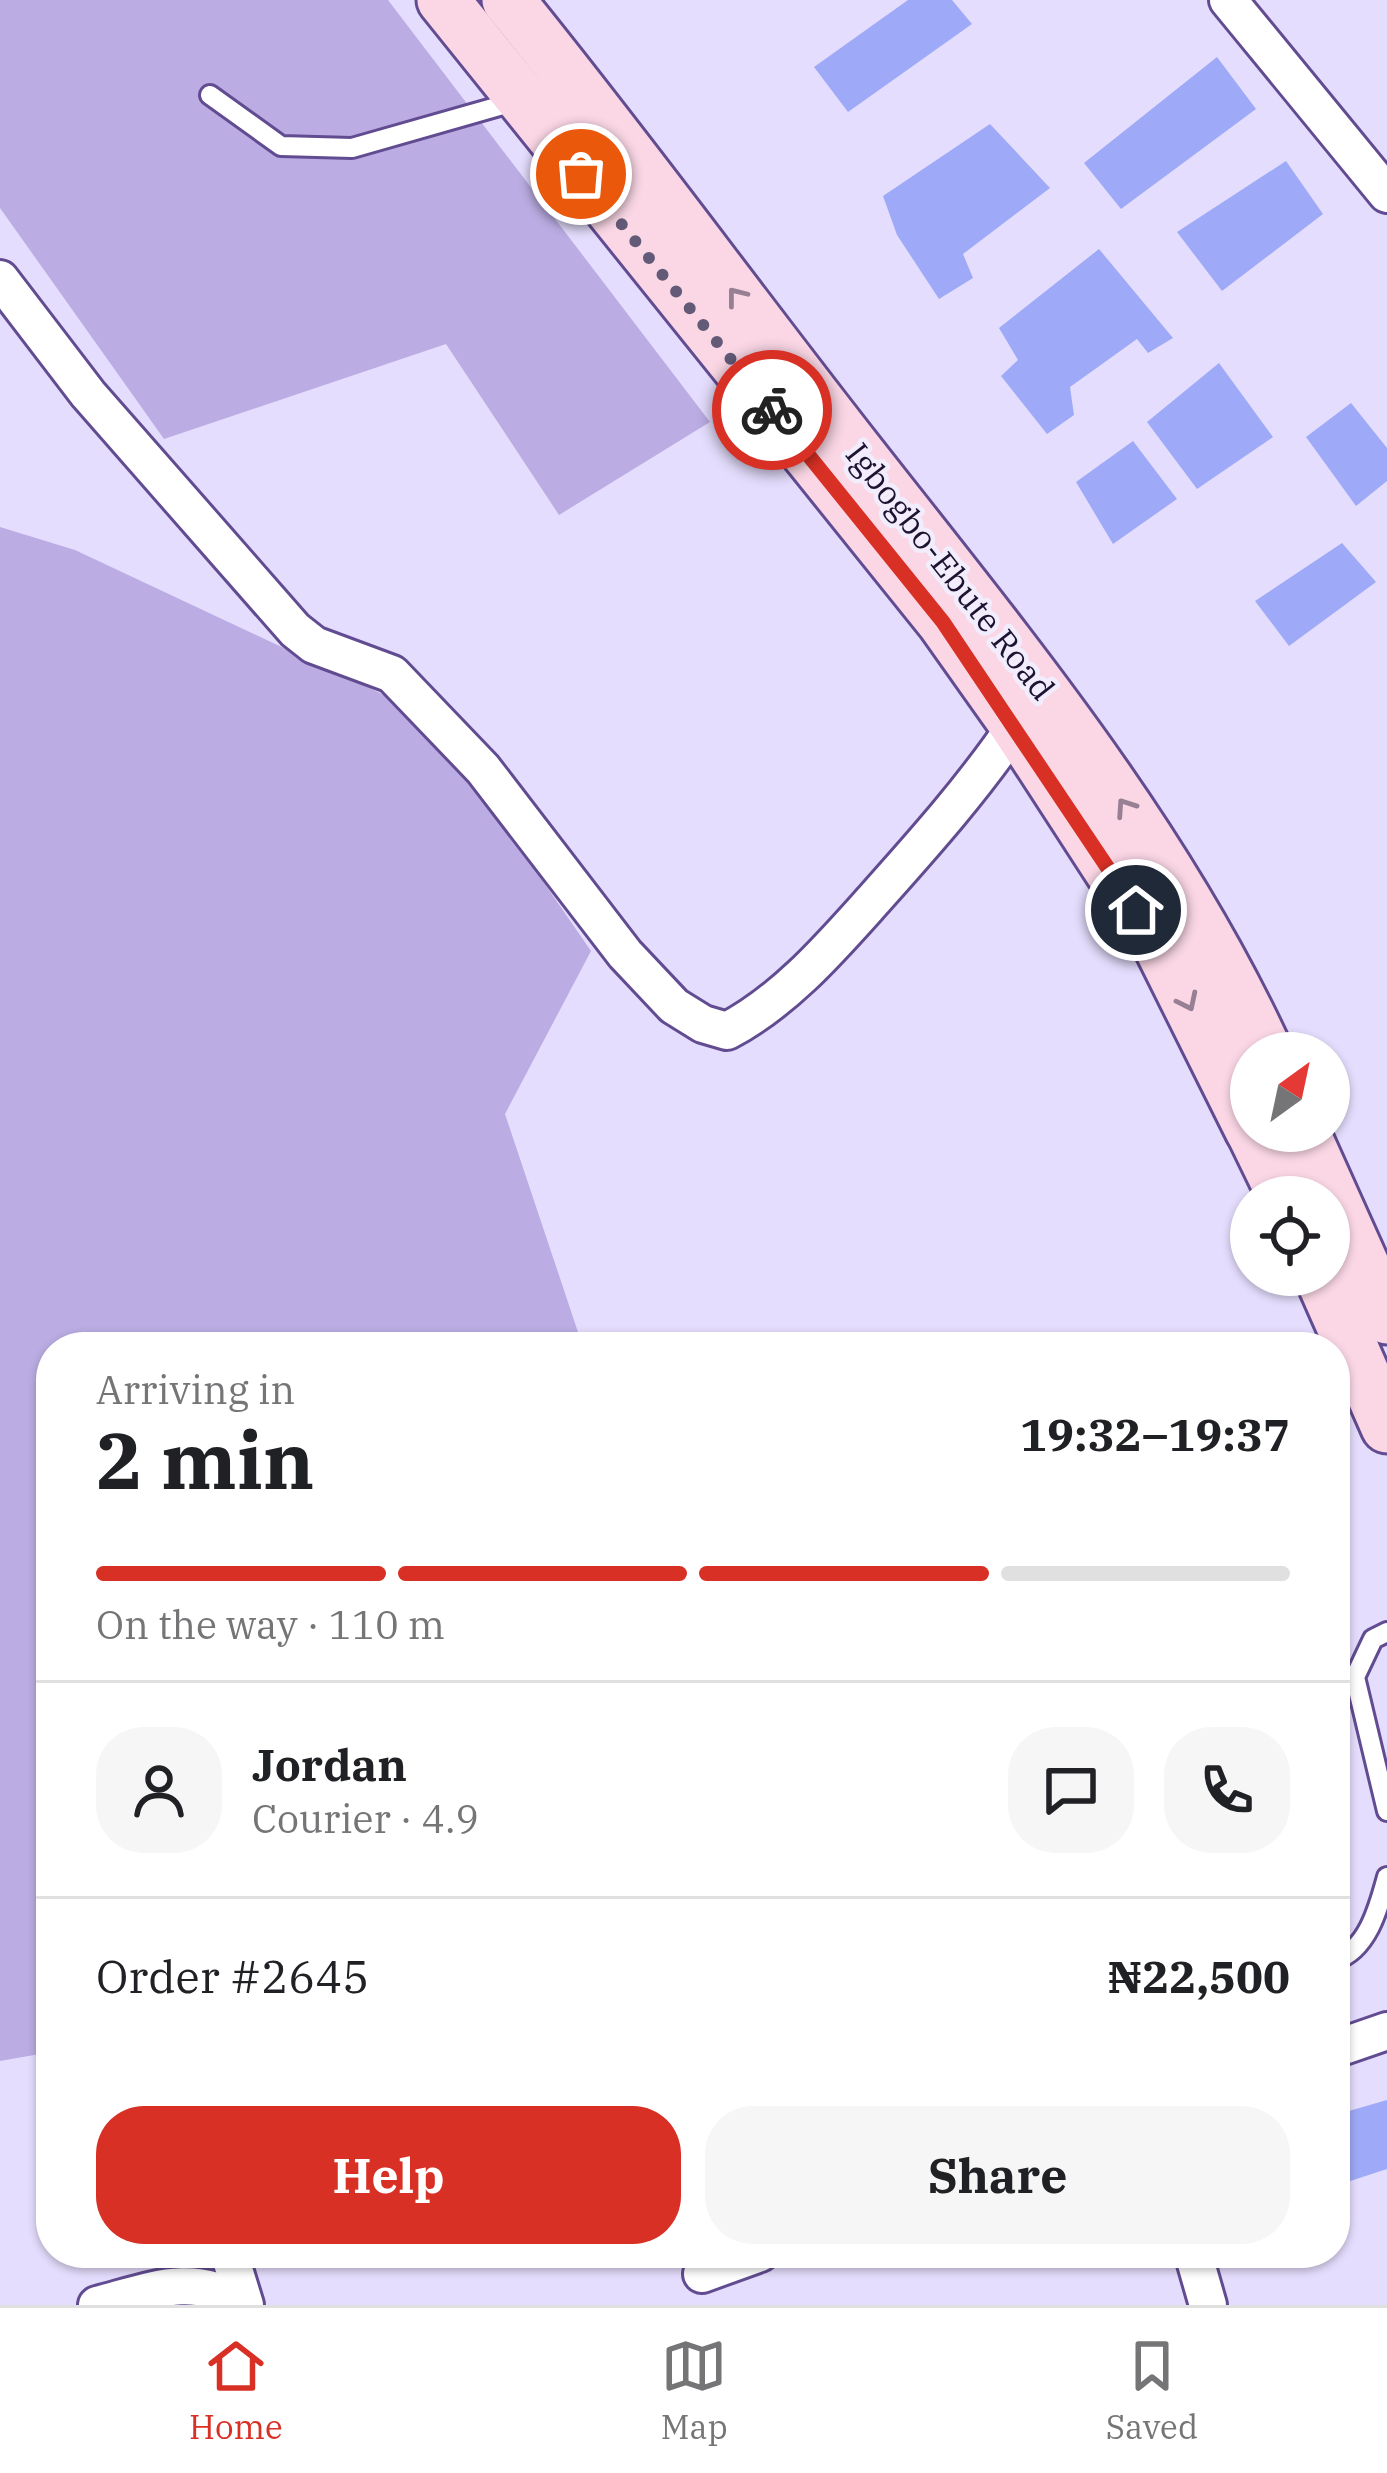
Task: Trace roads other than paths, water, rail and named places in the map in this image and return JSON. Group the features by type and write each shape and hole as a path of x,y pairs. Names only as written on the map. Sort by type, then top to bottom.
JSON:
{"main road":[{"name":"Igbogbo-Ebute Road","path":"443,0 943,622 1160,946 1230,1088"},
{"name":"Igbogbo-Ebute Road","path":"524,5 1063,714 1180,889 1257,1032"},
{"path":"1312,1152 1387,1318"},
{"path":"1329,1296 1345,1332"},
{"path":"1350,1343 1387,1427"}],"street":[{"path":"1228,0 1387,194"},
{"path":"0,279 88,394 296,630 314,645 392,674 483,770 625,954 674,1006 703,1024 727,1031 762,1012 827,952 973,789 1016,725"},
{"path":"1350,2044 1387,2031"},
{"path":"233,2268 244,2305"},
{"path":"1197,2268 1208,2305"},
{"path":"97,2305 197,2284 225,2292 244,2305"}],"lane":[{"path":"210,95 281,146 352,148 521,100"},
{"path":"1387,1632 1373,1640 1355,1677 1387,1811"},
{"path":"1350,1951 1375,1921 1387,1876"}]}
